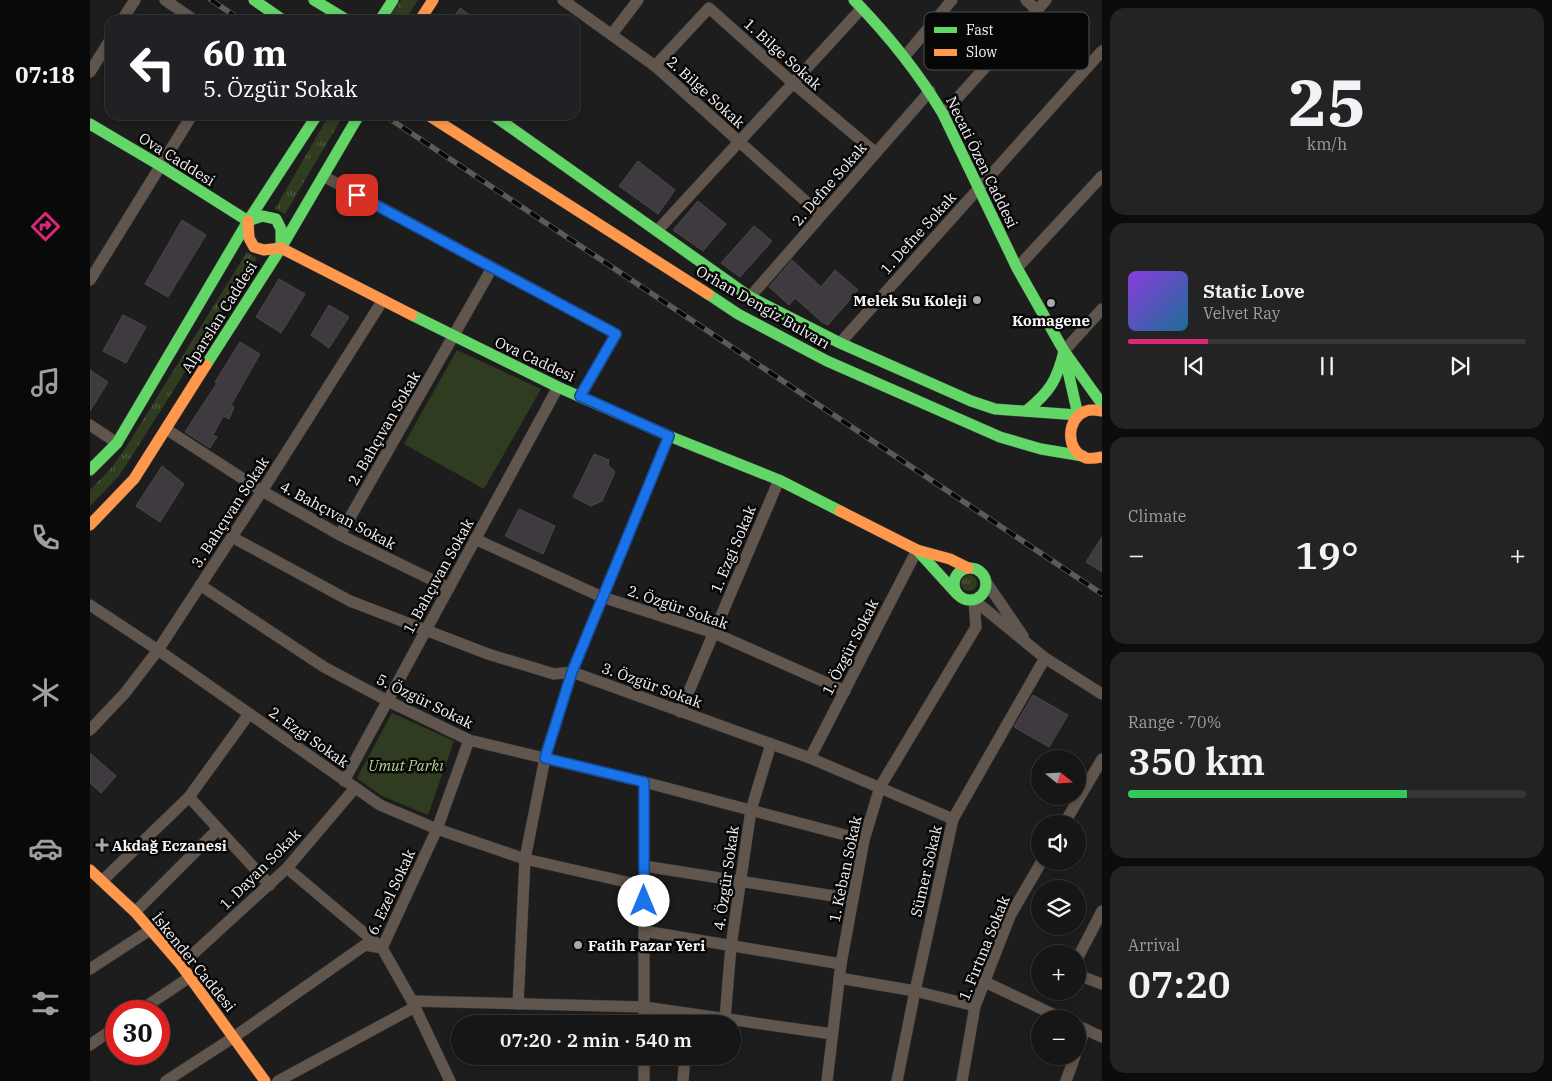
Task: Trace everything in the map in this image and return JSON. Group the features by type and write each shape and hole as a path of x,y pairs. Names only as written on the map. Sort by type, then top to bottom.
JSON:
{"main road":[{"path":"254,0 276,15"},
{"path":"314,0 339,15"},
{"path":"383,15 393,0"},
{"path":"423,15 432,0"},
{"name":"Necati Özen Caddesi","path":"858,4 905,56 930,91 943,114 1017,268 1064,351"},
{"name":"Alparslan Caddesi","path":"90,470 116,443 248,221 313,120"},
{"name":"Alparslan Caddesi","path":"90,525 134,479 281,248 356,120"},
{"name":"Orhan Dengiz Bulvarı","path":"436,120 738,314 827,361 1000,437 1041,449 1100,458"},
{"name":"Orhan Dengiz Bulvarı","path":"500,120 750,297 840,343 971,401 995,409 1078,415 1092,409 1102,411"},
{"name":"Ova Caddesi","path":"90,124 248,221 248,239 255,249 266,251 281,248 454,337 558,387 669,436 779,480 917,550"},
{"path":"248,221 262,216 276,220 281,230 281,248"},
{"path":"1064,351 1078,415 1070,428 1069,437 1076,452 1084,456"},
{"path":"1064,351 1102,404"},
{"path":"1026,411 1040,400 1054,384 1059,374 1064,351"},
{"path":"917,550 950,559 968,568 979,570 985,577 984,593 974,600 966,600 957,594 917,550"},
{"path":"957,594 954,585 956,576 968,568"},
{"name":"İskender Caddesi","path":"90,870 135,912 181,965 265,1081"}],"street":[{"path":"125,15 135,0"},
{"path":"165,0 187,15"},
{"name":"2. Bilge Sokak","path":"563,0 655,66 821,215"},
{"path":"612,34 638,0"},
{"path":"942,12 952,0"},
{"path":"1026,0 1037,10 1046,0"},
{"path":"657,231 793,83 858,4"},
{"name":"1. Bilge Sokak","path":"655,66 709,8 793,83 876,153"},
{"path":"905,56 924,33"},
{"path":"90,72 105,48"},
{"name":"1. Defne Sokak","path":"1089,66 1102,52"},
{"path":"943,114 983,70"},
{"name":"1. Defne Sokak","path":"840,343 1086,70"},
{"name":"2. Defne Sokak","path":"750,297 930,91"},
{"path":"90,280 189,120"},
{"path":"323,176 616,334 580,396"},
{"path":"1017,268 1102,176"},
{"name":"2. Bahçıvan Sokak","path":"340,535 492,268"},
{"name":"3. Bahçıvan Sokak","path":"90,730 125,693 158,650 262,491 383,300"},
{"path":"1064,351 1102,309"},
{"name":"1. Bahçıvan Sokak","path":"344,781 558,387"},
{"path":"90,425 116,443"},
{"name":"4. Bahçıvan Sokak","path":"166,428 262,491 340,535 449,588"},
{"path":"518,1004 525,859 545,758 572,672 669,436"},
{"name":"1. Ezgi Sokak","path":"680,712 779,480"},
{"name":"3. Özgür Sokak","path":"232,537 350,601 488,654 554,674 572,672 810,758 953,819"},
{"name":"2. Özgür Sokak","path":"475,539 602,597 714,633 844,691"},
{"name":"1. Özgür Sokak","path":"810,758 917,550"},
{"path":"986,582 1031,648"},
{"name":"5. Özgür Sokak","path":"200,585 324,667 469,740 644,782 864,840"},
{"path":"974,600 1031,648 1102,694"},
{"name":"1. Keban Sokak","path":"827,1081 841,964 864,840 880,787 976,626 974,600"},
{"name":"2. Ezgi Sokak","path":"90,605 158,650 380,806 437,829 525,859 644,886"},
{"name":"Sümer Sokak","path":"898,1081 915,991 953,819 1045,658"},
{"path":"102,881 188,797 249,714"},
{"name":"6. Ezel Sokak","path":"166,1081 234,1037 364,945 382,948 437,829 469,740"},
{"name":"4. Özgür Sokak","path":"724,1015 731,946 750,810 771,744"},
{"path":"1069,815 1102,759"},
{"path":"644,782 644,1015"},
{"name":"1. Dayan Sokak","path":"181,965 270,885 355,788"},
{"path":"188,797 270,885"},
{"path":"135,912 218,829"},
{"path":"644,866 853,899"},
{"path":"286,868 382,948 413,1004 450,1081"},
{"name":"1. Fırtına Sokak","path":"962,1081 976,1006 1010,916 1037,870"},
{"path":"1084,945 1102,910"},
{"path":"90,969 150,930"},
{"path":"644,931 841,964"},
{"path":"156,1000 190,977"},
{"path":"840,978 915,991 976,1006"},
{"path":"1086,978 1102,984"},
{"path":"985,982 1044,1010"},
{"path":"278,1081 413,1004 644,1007 673,1015"},
{"path":"741,1021 832,1034"},
{"path":"1086,1029 1102,1037"},
{"path":"90,1045 105,1035"},
{"path":"644,1065 644,1081"},
{"path":"683,1081 684,1065"},
{"path":"1066,1081 1072,1065"}],"green space":[{"path":"401,0 418,0 408,15 390,15"},
{"path":"326,120 340,120 285,214 275,209"},
{"path":"247,252 257,258 125,467 90,506 90,490 111,468 125,449"},
{"path":"457,350 541,389 484,489 404,444"},
{"path":"966,575 972,575 977,580 975,589 966,591 961,586 961,580"},
{"name":"Umut Parkı","path":"392,713 454,741 428,815 382,796 357,778"}],"building":[{"path":"460,8 470,15 455,15"},
{"path":"638,161 675,190 658,214 619,186"},
{"path":"698,201 726,224 703,251 673,230"},
{"path":"182,220 206,235 168,297 145,284"},
{"path":"754,226 772,241 740,277 721,263"},
{"path":"792,260 821,287 835,270 858,290 828,325 795,298 789,305 769,287"},
{"path":"279,279 305,294 281,333 256,317"},
{"path":"329,305 349,317 329,348 311,335"},
{"path":"123,315 146,327 126,363 103,351"},
{"path":"240,342 260,354 231,405 234,407 229,419 223,416 213,435 217,437 210,448 185,432 217,383 215,382"},
{"path":"90,370 108,382 90,411"},
{"path":"594,454 609,460 608,465 615,472 602,501 591,506 573,497"},
{"path":"162,466 184,484 160,522 136,506"},
{"path":"519,509 555,526 543,554 505,536"},
{"path":"1102,537 1102,572 1086,562"},
{"path":"1033,695 1068,715 1049,747 1014,727"},
{"path":"90,753 116,776 101,793 90,783"}],"railway":[{"path":"211,0 234,15"},
{"path":"391,120 1102,594"}],"traffic: fast":[{"path":"254,0 276,15"},
{"path":"314,0 339,15"},
{"path":"383,15 393,0"},
{"path":"854,0 902,54 943,114 1017,268 1064,351 1102,404"},
{"path":"90,470 117,443 248,221 314,120"},
{"path":"206,365 281,248 356,120"},
{"path":"500,120 750,297 840,343 971,401 995,409 1078,415"},
{"path":"90,124 248,221"},
{"path":"248,221 262,216 276,219 281,229 281,248"},
{"path":"708,294 738,314 827,361 1000,437 1041,449 1083,456"},
{"path":"412,315 558,387 669,436 779,480 840,511"},
{"path":"1026,411 1041,398 1051,385 1064,351"},
{"path":"1065,358 1078,415"},
{"path":"917,550 957,594"},
{"path":"970,568 976,569 981,573 985,578 986,584 985,590 981,595 976,599 970,600 964,599 959,595 955,590 954,584 955,578 959,573 964,569 970,568"}],"traffic: slow":[{"path":"423,15 433,0"},
{"path":"436,120 708,294"},
{"path":"248,221 249,238 254,247 264,250 281,248 412,315"},
{"path":"90,525 134,479 206,365"},
{"path":"1102,411 1090,410 1079,415 1072,427 1071,434 1071,442 1079,454 1086,458 1102,457"},
{"path":"840,511 917,550 950,559 968,568"},
{"path":"90,870 135,912 181,965 265,1081"}],"place":[{"name":"Melek Su Koleji","path":"977,300"},
{"name":"Komagene","path":"1051,303"},
{"name":"Akdağ Eczanesi","path":"102,845"},
{"name":"Fatih Pazar Yeri","path":"578,945"}],"route":[{"path":"357,195 616,334 580,396 669,436 572,672 545,758 644,782 644,901"}]}
